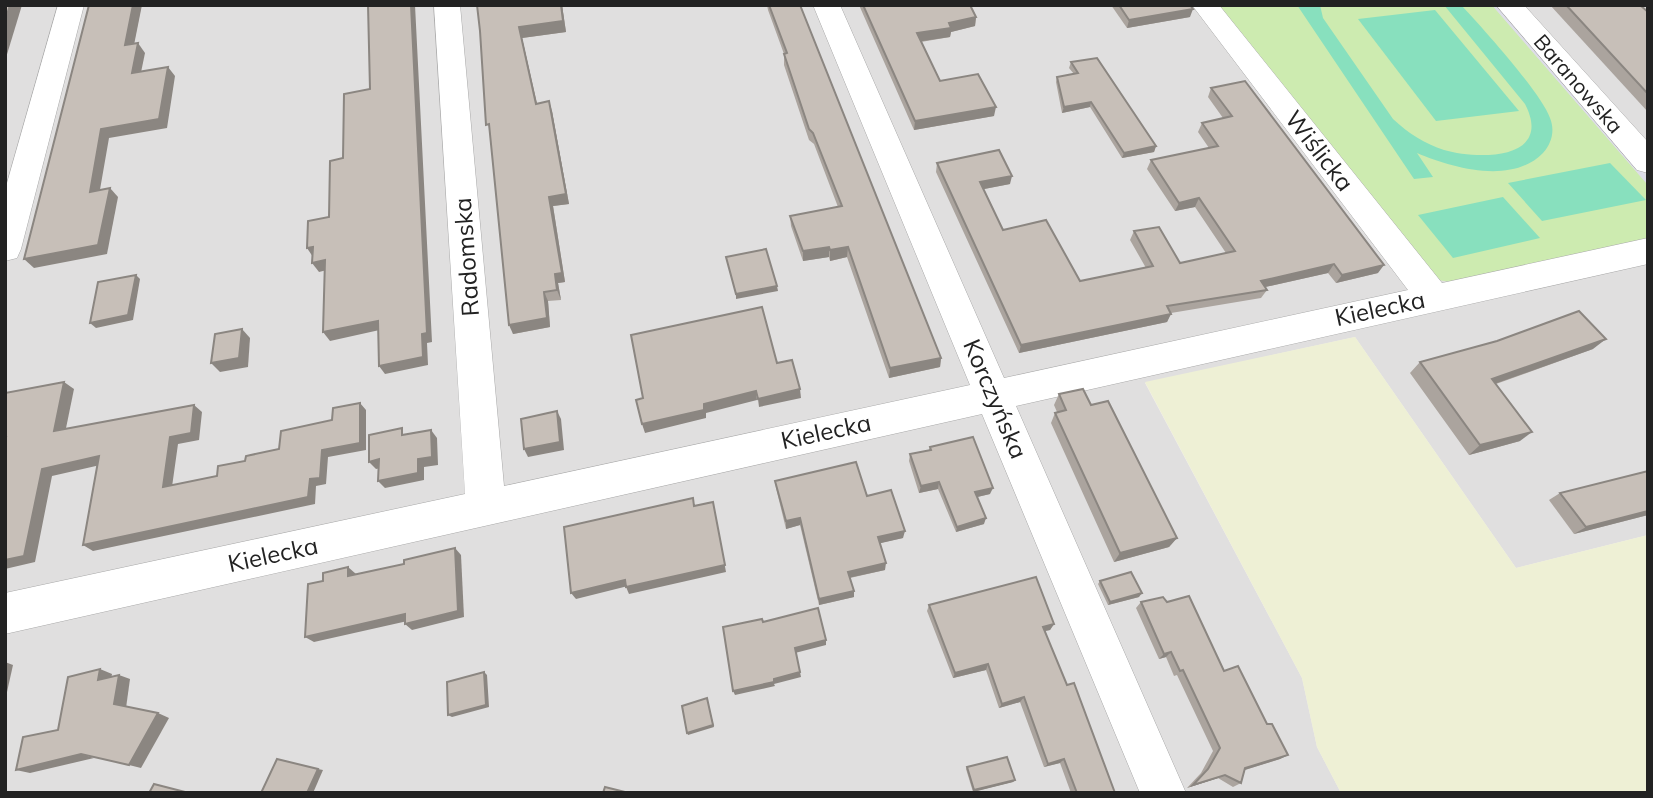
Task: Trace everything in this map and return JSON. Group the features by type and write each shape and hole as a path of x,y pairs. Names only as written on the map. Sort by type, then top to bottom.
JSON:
{"street":[{"path":"5,249 71,5"},
{"name":"Radomska","path":"447,5 486,508"},
{"name":"Korczyńska","path":"826,5 1163,793"},
{"name":"Wiślicka","path":"1205,5 1433,297"},
{"name":"Baranowska","path":"1509,5 1648,162"},
{"name":"Kielecka","path":"5,614 1648,251"}],"shaded area":[{"path":"5,5 1648,5 1648,535 1516,568 1355,337 1145,383 1302,678 1317,747 1341,793 5,793"},
{"path":"1492,5 1497,5 1648,178 1648,185"}],"green space":[{"path":"1211,5 1492,5 1648,185 1648,240 1455,283 1433,279"},
{"path":"1297,5 1320,5 1323,18 1393,119 1411,133 1437,148 1459,153 1493,155 1508,152 1521,146 1530,136 1531,122 1525,104 1444,5 1461,5 1510,60 1545,107 1552,127 1549,145 1530,163 1499,171 1464,168 1417,153 1433,177 1414,179"},
{"path":"1435,10 1519,111 1436,121 1358,19"},
{"path":"1610,163 1646,200 1542,221 1508,183"},
{"path":"1503,197 1540,238 1453,258 1418,215"},
{"path":"1355,337 1516,568 1648,535 1648,793 1341,793 1317,747 1302,678 1145,382"}],"building":[{"path":"5,5 10,5 5,21"},
{"path":"89,5 133,5 125,45 138,43 132,73 168,67 159,119 101,129 90,192 110,188 98,245 24,259"},
{"path":"368,5 411,5 427,333 422,334 423,357 379,366 378,321 323,332 325,260 312,263 313,247 307,248 308,221 329,217 330,161 343,158 344,94 370,89"},
{"path":"477,5 561,5 563,21 519,27 536,104 549,101 566,194 549,197 562,273 555,274 557,290 544,292 547,318 509,325 489,124 486,125"},
{"path":"769,5 800,5 941,358 890,368 848,247 803,251 790,216 842,206 813,133 809,129 784,54 787,53"},
{"path":"863,5 970,5 976,17 949,23 951,28 917,33 940,81 978,74 996,107 915,121"},
{"path":"1119,5 1190,5 1193,9 1129,20"},
{"path":"1566,5 1640,5 1648,12 1648,94"},
{"path":"1097,58 1156,146 1124,153 1091,102 1064,107 1057,77 1078,73 1071,62"},
{"path":"1245,81 1384,265 1342,275 1334,264 1261,281 1267,290 1167,306 1171,314 1021,345 937,163 999,150 1012,176 980,182 1003,230 1046,220 1080,281 1153,266 1134,231 1159,227 1180,263 1235,251 1199,198 1179,203 1151,160 1218,146 1202,123 1232,116 1211,88"},
{"path":"766,249 777,286 736,294 726,257"},
{"path":"136,275 128,315 90,323 98,282"},
{"path":"762,307 777,363 792,360 800,389 758,399 756,391 704,404 704,410 642,424 636,400 643,398 631,335"},
{"path":"1579,311 1606,339 1492,379 1532,432 1480,445 1420,362 1497,341"},
{"path":"242,329 239,358 211,363 215,334"},
{"path":"64,382 54,431 194,405 191,433 170,437 163,487 217,476 218,466 245,461 246,456 279,449 281,431 332,420 333,408 360,403 360,443 322,450 320,478 310,479 308,497 83,545 99,456 42,469 24,556 5,560 5,393"},
{"path":"1083,389 1091,405 1108,401 1177,538 1120,553 1055,413 1066,410 1059,394"},
{"path":"557,411 560,442 524,449 521,419"},
{"path":"402,428 402,435 431,430 432,457 418,459 418,473 378,481 379,459 369,462 369,435"},
{"path":"973,437 993,488 975,492 986,518 957,527 939,482 921,486 910,454"},
{"path":"856,462 867,496 891,490 905,531 878,537 886,563 848,572 854,591 819,599 800,518 786,521 775,481"},
{"path":"1648,471 1648,511 1586,527 1560,493"},
{"path":"693,498 694,506 713,502 725,565 626,587 625,580 571,593 564,527"},
{"path":"455,548 458,611 405,624 405,614 305,637 308,584 323,581 323,573 348,567 348,576 404,564 404,560"},
{"path":"1131,572 1142,593 1110,602 1100,581"},
{"path":"1036,577 1054,624 1043,627 1067,685 1074,683 1115,793 1077,793 1064,759 1048,764 1024,697 1002,704 988,664 955,673 929,605"},
{"path":"1189,596 1224,671 1238,666 1267,724 1272,724 1288,755 1245,768 1241,783 1225,775 1193,785 1208,769 1220,748 1183,670 1180,671 1171,652 1164,654 1141,602 1163,597 1167,602"},
{"path":"818,608 826,640 795,648 800,672 774,679 774,682 733,691 723,627 762,619 763,622"},
{"path":"100,669 98,680 119,675 114,704 158,713 129,765 81,754 16,770 23,737 58,730 68,677"},
{"path":"484,672 486,705 448,715 447,682"},
{"path":"707,698 713,725 687,733 682,706"},
{"path":"1007,757 1015,780 974,790 967,767"},
{"path":"277,759 318,769 307,793 261,793"},
{"path":"154,784 189,793 149,793"},
{"path":"605,787 629,793 603,793"}]}
